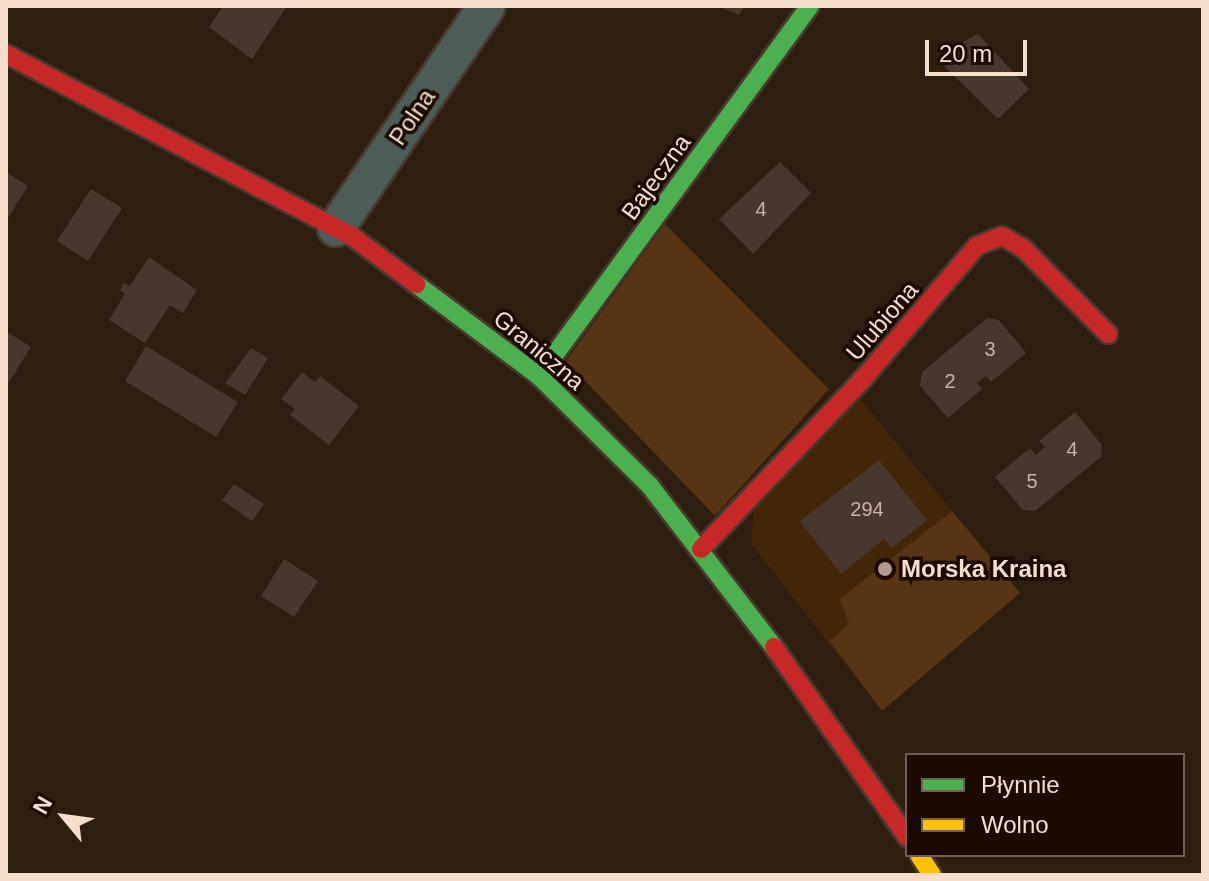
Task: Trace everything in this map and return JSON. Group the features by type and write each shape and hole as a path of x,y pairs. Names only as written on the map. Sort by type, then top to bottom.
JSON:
{"street":[{"name":"Polna","path":"336,228 487,6"},
{"name":"Bajeczna","path":"539,376 810,6"},
{"name":"Graniczna","path":"6,54 336,228 539,376 650,486 701,549 852,753 905,834"},
{"name":"Ulubiona","path":"701,549 862,380 977,246 1002,236 1023,248 1108,334"},
{"path":"920,857 932,875"}],"shaded area":[{"path":"665,224 829,389 715,516 566,361"},
{"name":"Morska Kraina","path":"860,399 1020,593 882,711 751,544 754,509"},
{"path":"952,511 1020,593 882,711 830,641 849,623 840,599"}],"building":[{"path":"223,6 287,6 252,59 209,27"},
{"path":"718,6 745,6 739,15"},
{"path":"978,34 1029,89 998,119 944,66 963,42"},
{"path":"780,162 811,193 753,254 719,219"},
{"path":"6,172 28,186 6,221"},
{"path":"91,189 122,208 88,261 57,241"},
{"path":"149,257 197,290 183,313 170,305 145,343 109,320 125,294 120,290 124,283 130,286"},
{"path":"987,318 999,320 1026,353 991,382 986,376 977,383 982,389 948,418 920,386 922,372"},
{"path":"6,331 31,347 6,387"},
{"path":"146,346 238,402 216,437 125,381"},
{"path":"251,348 268,358 245,395 225,383"},
{"path":"302,372 315,382 320,376 359,406 329,445 290,415 295,409 281,399"},
{"path":"1075,412 1102,445 1101,457 1035,511 1023,510 995,477 1030,448 1036,455 1045,447 1039,441"},
{"path":"879,460 927,520 892,548 884,539 841,574 800,521"},
{"path":"234,484 264,504 252,521 222,500"},
{"path":"284,559 318,581 294,617 261,596"}],"traffic: fast":[{"path":"539,376 810,6"},
{"path":"416,284 539,376 650,486 774,647"}],"traffic: slow":[{"path":"920,857 932,875"}],"traffic: jam":[{"path":"6,54 353,237 416,284"},
{"path":"701,549 862,380 977,246 1002,236 1023,248 1108,334"},
{"path":"774,647 905,834"}],"place":[{"name":"Morska Kraina","path":"885,569"}]}
